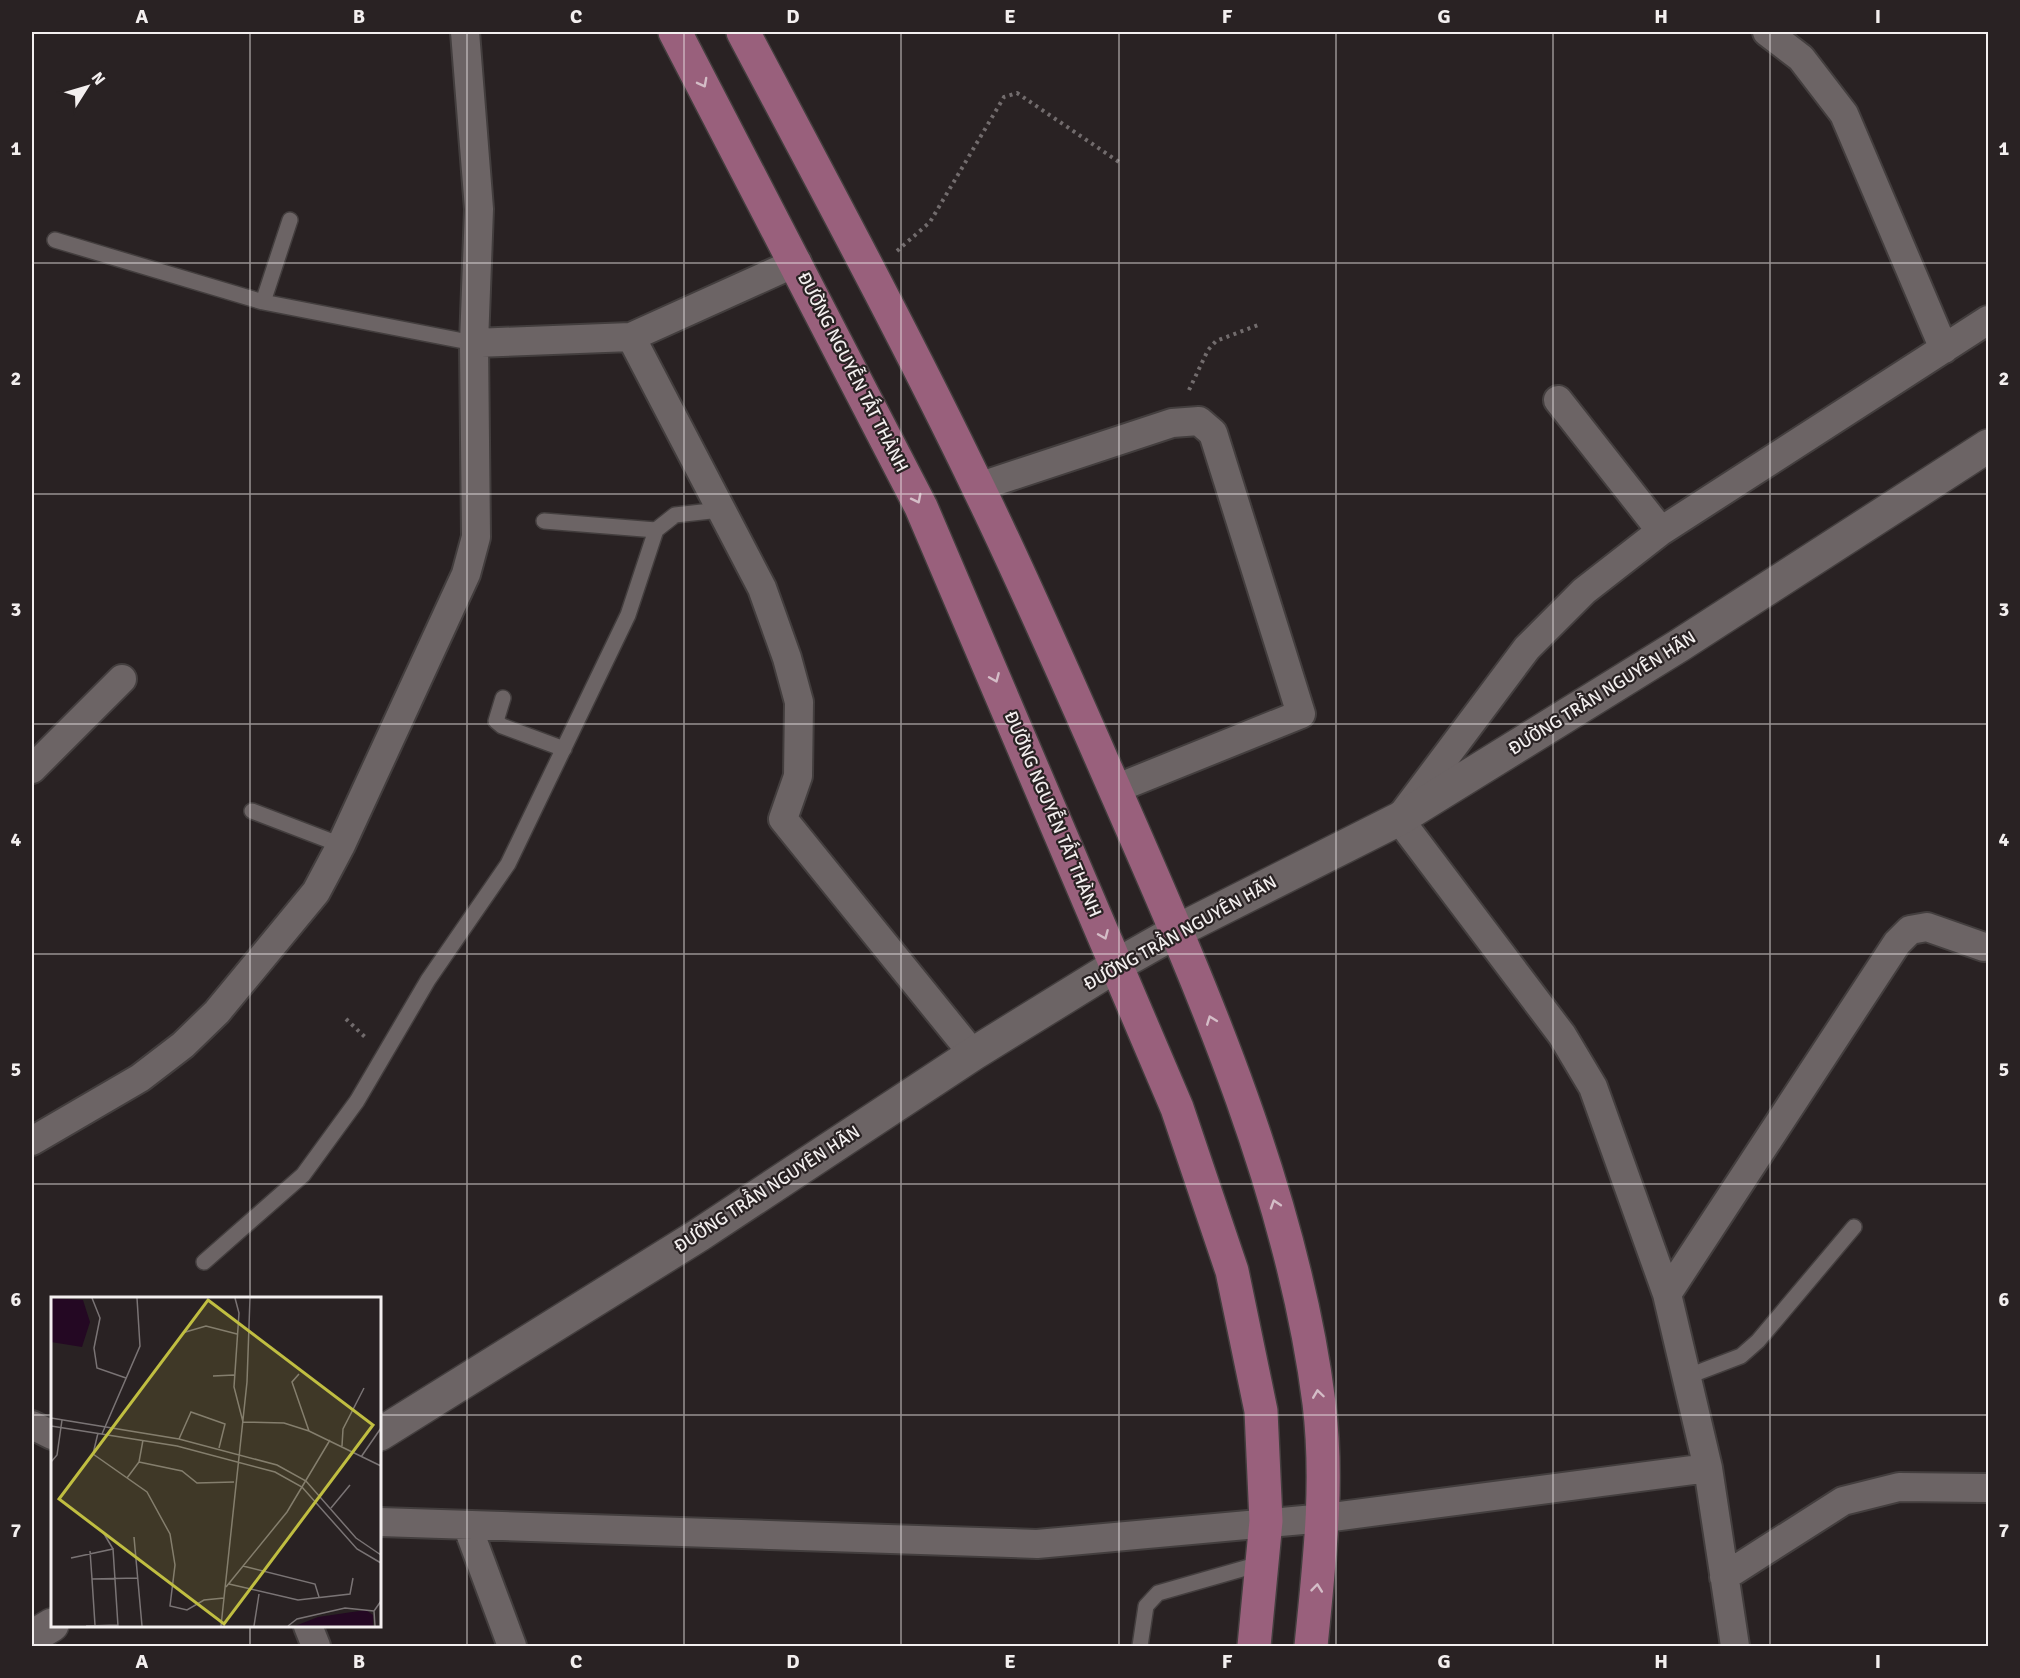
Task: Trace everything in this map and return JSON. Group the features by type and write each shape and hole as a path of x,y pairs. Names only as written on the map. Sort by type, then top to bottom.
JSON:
{"main road":[{"name":"ĐƯỜNG NGUYỄN TẤT THÀNH","path":"675,32 797,262 921,507 1177,1108 1232,1271 1261,1411 1266,1521 1254,1647"},
{"path":"743,32 870,271 978,487 1177,931 1238,1089 1289,1247 1310,1341 1320,1408 1324,1518 1311,1647"}],"street":[{"path":"32,1142 140,1078 183,1045 217,1011 315,892 341,845 466,574 476,537 474,343 479,209 465,32"},
{"path":"1767,32 1801,58 1844,114 1944,349"},
{"path":"474,343 632,338 797,262"},
{"path":"1735,1647 1708,1468 1667,1294 1593,1087 1563,1035 1399,819 1527,648 1584,591 1661,531 1989,320"},
{"path":"632,338 762,588 787,658 799,702 798,776 783,819 973,1054"},
{"path":"1558,400 1661,531"},
{"path":"978,487 1172,423 1198,421 1213,433 1301,714 1115,789"},
{"name":"ĐƯỜNG TRẦN NGUYÊN HÃN","path":"381,1433 699,1235 973,1054 1117,965 1177,931 1399,819 1680,645 1989,446"},
{"path":"32,769 122,678"},
{"path":"1667,1294 1897,943 1910,930 1927,927 1984,947"},
{"path":"32,1425 51,1434"},
{"path":"381,1522 1037,1544 1266,1521 1324,1518 1708,1468"},
{"path":"1724,1577 1843,1502 1899,1487 1989,1488"},
{"path":"467,1525 512,1647"},
{"path":"32,1636 51,1626"},
{"path":"308,1627 316,1647"}],"lane":[{"path":"263,302 290,220"},
{"path":"55,240 263,302 474,343"},
{"path":"204,1262 303,1175 357,1101 428,980 508,864 628,615 656,530 675,515 720,510"},
{"path":"544,521 656,530"},
{"path":"503,698 496,721 502,726 564,749"},
{"path":"252,811 341,845"},
{"path":"1686,1377 1741,1356 1758,1341 1854,1227"},
{"path":"1140,1647 1146,1606 1158,1593 1263,1563"}],"path":[{"path":"870,271 912,240 930,222 1004,97 1017,93 1122,164"},
{"path":"1172,423 1208,350 1216,341 1257,325"}]}
